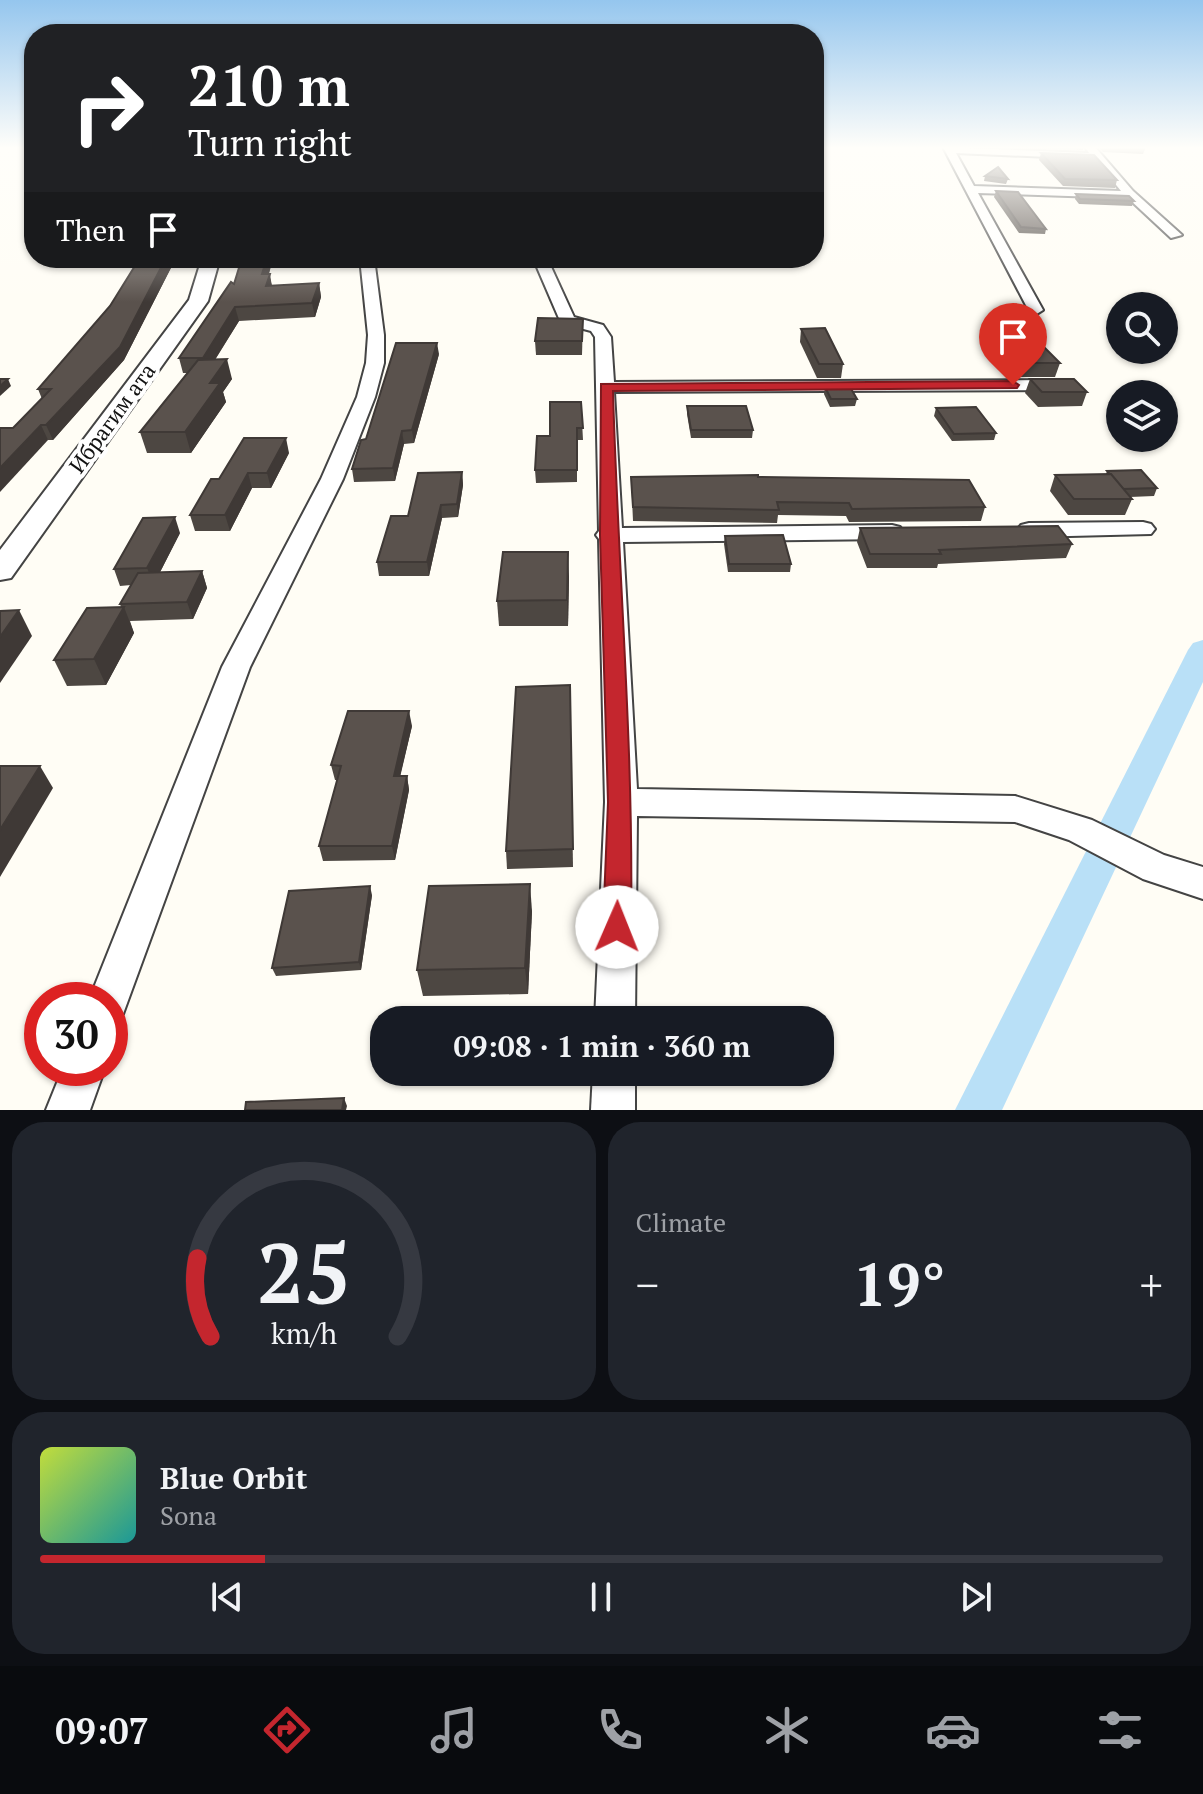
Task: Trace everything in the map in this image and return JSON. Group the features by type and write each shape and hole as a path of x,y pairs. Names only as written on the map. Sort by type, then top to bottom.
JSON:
{"street":[{"path":"975,199 1035,310"},
{"path":"1136,199 1176,235"},
{"name":"Ибрагим ата","path":"0,571 198,301 208,268"},
{"path":"116,982 236,667 332,479 366,397 375,363 376,335 368,268"},
{"path":"544,268 567,320 597,328 603,337 608,535 621,802 615,1006"},
{"path":"606,387 1075,385"},
{"path":"1001,531 1143,529"},
{"path":"608,535 923,531"},
{"path":"621,802 1015,809 1080,830 1155,868 1203,883"},
{"path":"68,1110 77,1086"},
{"path":"613,1110 614,1086"}],"building":[{"path":"1001,199 1023,199 1046,229 1021,227"},
{"path":"1080,199 1132,199 1134,201"},
{"path":"134,268 161,268 120,347 0,468 0,428 13,428 51,389 38,389 110,306"},
{"path":"239,268 264,268 262,274 270,274 266,286 319,283 312,303 235,307 203,358 179,358 231,282 234,284"},
{"path":"538,318 583,319 582,341 535,341"},
{"path":"825,328 843,364 819,364 801,329"},
{"path":"396,343 437,343 412,430 402,431 393,468 352,469 361,440 366,439"},
{"path":"1000,346 1043,346 1060,363 1016,363"},
{"path":"227,359 210,383 220,383 185,432 140,432 198,360"},
{"path":"1030,379 1074,379 1087,392 1042,392"},
{"path":"825,387 850,387 857,399 831,399"},
{"path":"550,402 581,402 583,428 577,428 577,470 535,470 537,436 550,436"},
{"path":"687,406 746,406 753,430 691,430"},
{"path":"976,407 996,433 954,434 936,408"},
{"path":"244,438 286,438 267,473 248,473 225,515 190,515 211,479 219,479"},
{"path":"1141,470 1157,488 1123,489 1107,471"},
{"path":"462,472 457,504 441,505 427,562 377,562 391,516 408,516 418,473"},
{"path":"1111,474 1132,499 1074,499 1055,475"},
{"path":"758,475 969,480 985,507 852,509 849,503 777,502 779,510 633,507 631,477"},
{"path":"175,517 147,568 114,569 143,518"},
{"path":"1058,526 1072,544 939,550 941,554 870,554 860,528"},
{"path":"783,535 791,564 729,564 725,536"},
{"path":"503,552 568,552 567,600 497,601"},
{"path":"202,571 187,602 120,604 138,573"},
{"path":"124,607 94,659 54,660 87,608"},
{"path":"19,610 0,637 0,611"},
{"path":"570,685 573,849 506,851 516,687"},
{"path":"348,711 409,711 394,776 407,776 392,846 319,846 341,766 331,765"},
{"path":"0,766 40,766 0,830"},
{"path":"530,884 525,968 417,970 429,886"},
{"path":"370,886 359,962 272,968 289,891"},
{"path":"344,1098 342,1110 245,1110 246,1102"}],"waterway":[{"path":"978,1110 1203,650"}],"route":[{"path":"617,927 621,802 608,535 606,387 1013,385"}]}
